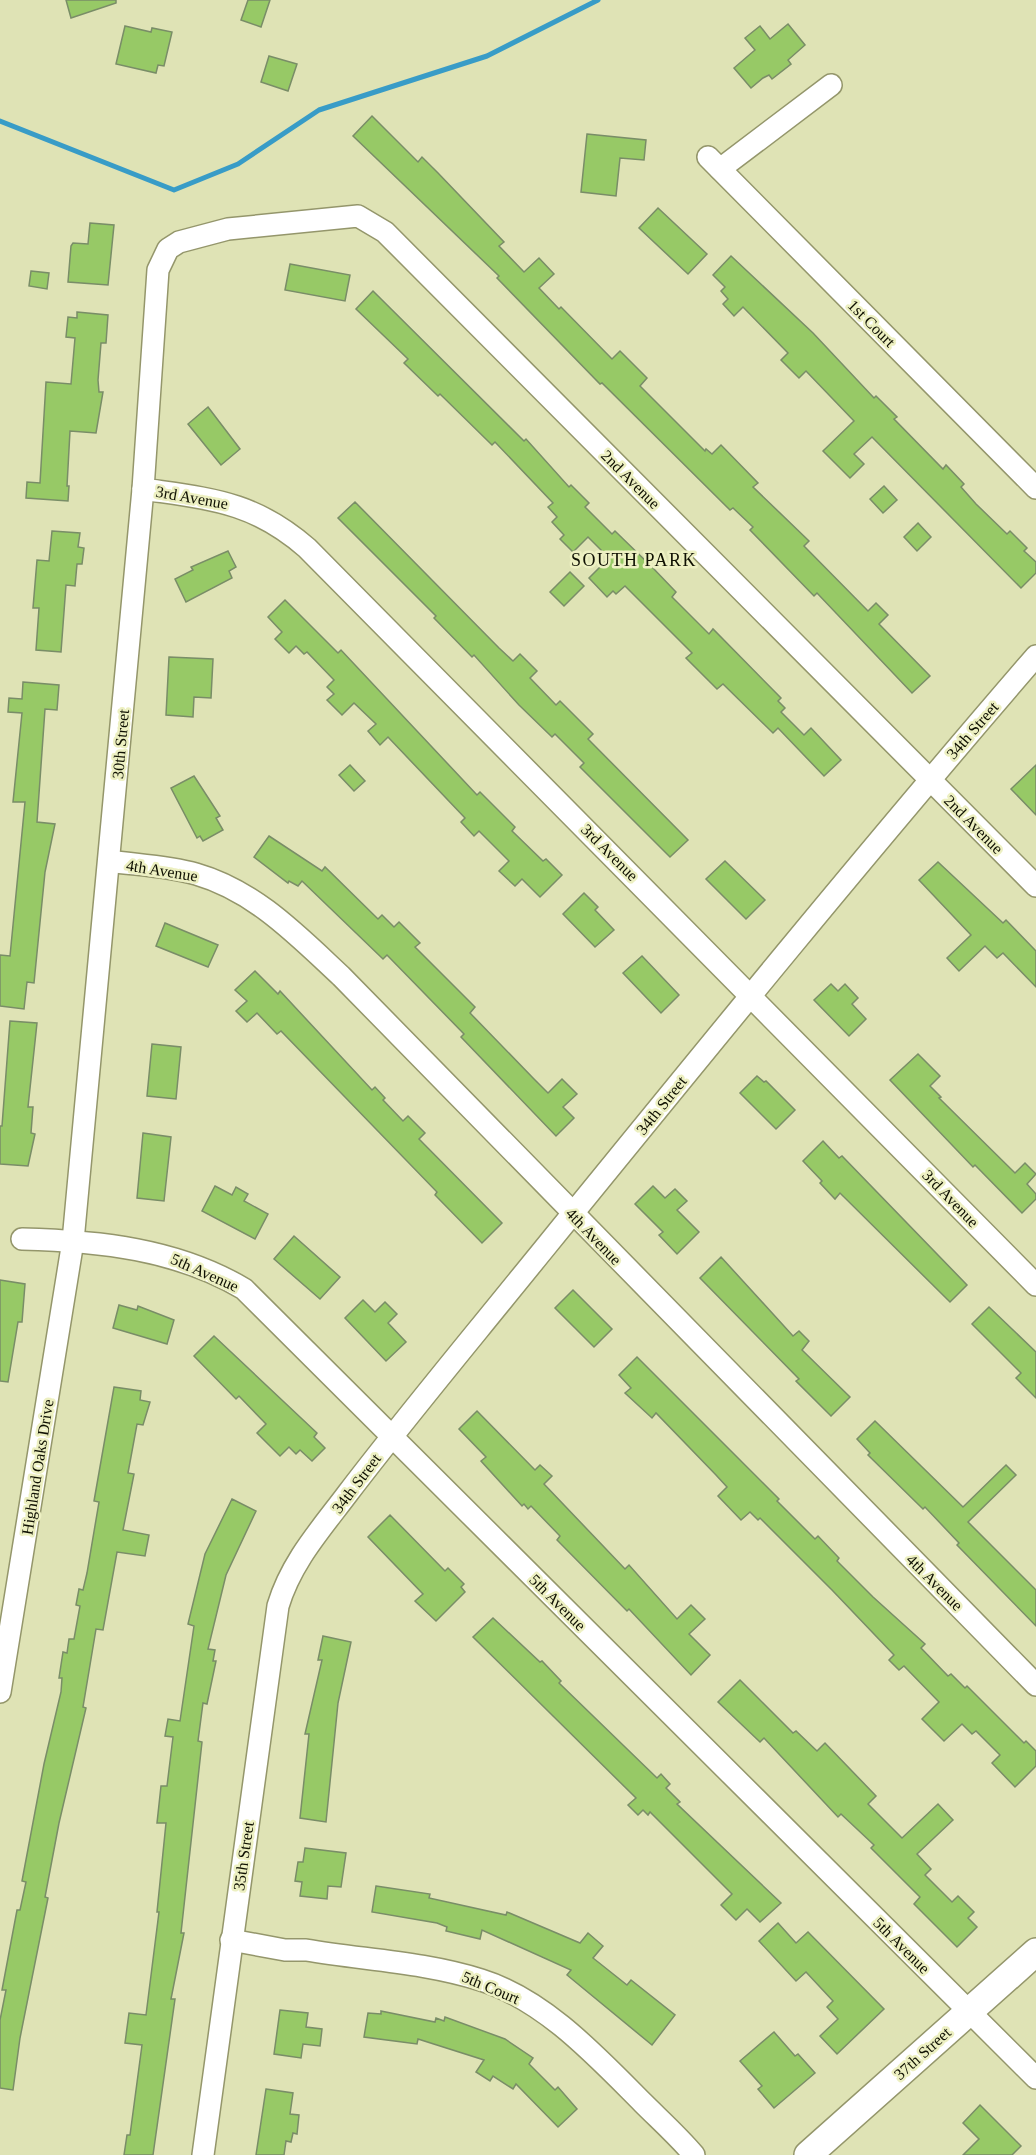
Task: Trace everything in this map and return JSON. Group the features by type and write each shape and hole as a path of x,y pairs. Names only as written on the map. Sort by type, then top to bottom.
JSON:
{"street":[{"name":"1st Court","path":"831,85 714,163 1036,489"},
{"name":"2nd Avenue","path":"168,249 179,242 228,229 338,217 358,216 385,232 1036,886"},
{"name":"30th Street","path":"73,1240 143,489 158,270 168,249"},
{"name":"3rd Avenue","path":"143,489 230,502 271,520 291,533 751,994 1036,1285"},
{"name":"34th Street","path":"297,1561 392,1436 751,994 929,779 1036,656"},
{"name":"4th Avenue","path":"109,861 193,873 225,885 255,901 292,929 341,976 1036,1685"},
{"name":"5th Avenue","path":"22,1239 73,1240 162,1254 184,1260 244,1289 1036,2078"},
{"name":"Highland Oaks Drive","path":"0,1692 73,1240"},
{"name":"35th Street","path":"203,2155 278,1606 284,1584 297,1561"},
{"name":"5th Court","path":"231,1940 285,1950 306,1950 441,1968 504,1990 543,2012 578,2041 694,2155"},
{"name":"37th Street","path":"808,2155 1036,1952"}],"building":[{"path":"66,0 116,0 116,3 71,18"},
{"path":"248,0 270,0 261,27 241,20"},
{"path":"788,24 805,45 788,60 791,64 772,79 769,75 751,88 734,68 755,50 745,38 760,26 770,39"},
{"path":"125,26 151,32 152,28 172,32 164,66 158,65 156,73 116,64"},
{"path":"269,56 297,64 288,91 261,82"},
{"path":"372,116 418,162 422,157 438,173 504,242 499,246 524,272 539,258 554,274 539,288 612,359 620,351 647,378 640,386 705,451 706,449 712,454 721,445 758,483 753,487 809,541 804,546 868,611 876,603 888,615 879,624 930,676 912,693 817,593 814,596 750,530 753,527 733,508 730,510 602,383 600,384 497,278 499,276 353,136"},
{"path":"587,134 646,140 644,160 620,158 616,196 581,192"},
{"path":"658,208 707,254 688,274 639,228"},
{"path":"90,223 114,225 108,285 68,282 71,246 73,243 88,244"},
{"path":"731,256 813,333 874,398 876,396 897,417 894,419 943,469 946,465 964,484 961,487 976,504 1007,534 1010,531 1027,548 1024,551 1036,562 1036,573 1021,588 872,437 854,454 864,464 850,478 823,451 854,421 806,371 799,378 781,360 788,353 743,307 734,316 723,304 728,299 721,291 725,287 713,275"},
{"path":"290,264 350,275 345,301 285,290"},
{"path":"31,271 49,273 47,289 29,286"},
{"path":"373,291 524,441 526,439 569,487 571,485 589,503 585,507 612,534 615,531 652,567 676,592 672,597 709,634 713,629 781,698 778,701 785,708 781,712 804,735 811,728 841,760 824,776 778,728 773,733 723,684 717,689 686,658 692,653 625,586 616,594 613,591 607,597 589,578 609,558 588,537 573,552 560,539 564,535 552,522 557,517 548,507 553,503 495,442 492,445 440,394 438,396 404,363 408,359 356,309"},
{"path":"77,312 108,315 106,343 101,343 98,380 99,392 103,392 96,433 70,431 68,501 26,498 27,482 40,483 46,382 71,384 75,338 66,337 68,317 77,318"},
{"path":"208,407 240,449 221,465 188,424"},
{"path":"884,486 897,500 883,513 870,499"},
{"path":"355,502 513,661 520,654 537,671 530,678 556,705 560,701 593,734 588,739 688,840 670,857 580,767 584,763 555,734 552,737 519,705 474,655 472,657 434,618 436,616 338,518"},
{"path":"918,523 931,537 917,551 904,537"},
{"path":"52,531 80,533 78,547 84,548 82,564 77,564 75,586 66,585 61,652 36,650 39,608 33,608 37,560 49,561"},
{"path":"228,551 236,567 229,571 232,578 186,602 175,579 193,570 191,567"},
{"path":"570,572 584,586 564,606 550,592"},
{"path":"285,600 338,653 341,650 477,795 480,792 515,827 512,831 543,861 546,859 562,875 540,897 522,879 515,886 499,871 509,861 479,831 474,836 461,822 465,818 388,737 380,745 368,731 376,724 354,703 342,715 327,700 334,694 327,687 334,680 307,652 304,654 296,646 289,653 275,639 282,632 268,617"},
{"path":"169,657 213,659 211,698 194,697 193,717 166,715"},
{"path":"23,682 59,685 57,710 45,709 37,822 55,824 45,872 34,983 27,982 24,1009 0,1006 0,955 10,956 25,802 13,802 22,713 8,712 9,698 22,699"},
{"path":"350,765 365,781 354,791 339,775"},
{"path":"1036,765 1036,815 1011,789"},
{"path":"194,776 220,816 216,818 223,830 203,841 200,836 197,838 171,788"},
{"path":"269,836 322,871 325,867 378,919 382,915 394,927 399,922 420,943 415,947 475,1007 470,1013 548,1093 562,1079 577,1094 563,1107 574,1118 556,1136 461,1037 464,1034 387,955 383,959 302,881 298,886 289,881 288,883 254,857"},
{"path":"725,861 765,900 746,919 706,879"},
{"path":"938,862 1003,923 1006,920 1036,951 1036,987 1003,953 997,958 985,946 959,971 947,958 971,935 919,880"},
{"path":"584,893 598,907 595,910 614,930 595,947 563,914"},
{"path":"165,923 218,945 208,967 156,946"},
{"path":"642,956 679,995 661,1013 623,973"},
{"path":"255,971 278,994 280,991 372,1090 375,1087 385,1098 383,1100 403,1121 408,1116 425,1133 419,1139 502,1223 482,1243 435,1195 437,1192 281,1031 277,1034 257,1013 247,1022 236,1011 247,1001 235,990"},
{"path":"831,984 838,991 845,984 858,998 852,1004 866,1019 849,1036 814,1000"},
{"path":"10,1021 37,1023 28,1107 33,1107 31,1133 35,1134 28,1166 0,1164 0,1126 2,1126"},
{"path":"152,1044 181,1047 176,1099 147,1096"},
{"path":"918,1054 940,1076 930,1086 941,1097 939,1098 1015,1173 1025,1163 1036,1174 1027,1184 1036,1194 1036,1199 1022,1213 975,1165 973,1167 890,1080"},
{"path":"757,1076 764,1082 766,1081 795,1110 776,1129 740,1093"},
{"path":"143,1133 171,1137 164,1201 137,1198"},
{"path":"823,1141 839,1158 842,1156 967,1285 950,1302 840,1193 835,1199 820,1183 822,1181 803,1161"},
{"path":"215,1186 232,1195 236,1187 248,1194 244,1201 268,1214 255,1239 202,1211"},
{"path":"653,1186 665,1198 675,1189 687,1201 677,1210 699,1232 677,1254 659,1235 663,1232 635,1204"},
{"path":"294,1236 340,1277 320,1299 274,1259"},
{"path":"721,1257 793,1336 799,1331 809,1341 802,1350 850,1397 831,1416 796,1381 799,1379 700,1278"},
{"path":"0,1280 25,1284 22,1322 18,1322 8,1382 0,1381"},
{"path":"573,1290 612,1329 594,1347 555,1308"},
{"path":"363,1300 375,1312 385,1302 397,1314 388,1323 406,1342 386,1361 345,1318"},
{"path":"119,1305 137,1310 138,1306 174,1320 167,1344 113,1328"},
{"path":"989,1307 1036,1352 1036,1398 1016,1378 1021,1373 972,1324"},
{"path":"214,1336 317,1433 314,1437 325,1448 312,1461 300,1450 296,1454 289,1447 280,1456 257,1433 266,1424 239,1396 236,1399 194,1356"},
{"path":"637,1357 779,1499 777,1501 815,1539 818,1536 839,1558 837,1561 873,1597 925,1644 921,1648 948,1676 951,1674 965,1688 967,1686 1024,1743 1026,1741 1036,1751 1036,1766 1015,1787 992,1763 1000,1755 976,1731 972,1734 962,1724 944,1741 922,1719 939,1702 904,1666 899,1670 889,1660 894,1655 760,1518 758,1520 750,1512 741,1520 718,1496 727,1487 656,1413 652,1418 625,1393 631,1388 619,1375"},
{"path":"114,1387 141,1391 140,1400 150,1402 143,1425 137,1424 128,1473 134,1474 123,1530 149,1535 145,1556 117,1552 103,1630 96,1629 83,1707 86,1708 59,1823 45,1897 48,1898 20,2038 13,2090 0,2088 0,2020 6,1990 2,1990 17,1910 20,1910 26,1882 22,1881 44,1764 61,1692 62,1678 59,1678 63,1652 67,1653 69,1639 74,1639 80,1606 76,1605 79,1589 83,1590 87,1573 99,1502 94,1501"},
{"path":"477,1411 535,1470 540,1465 552,1476 544,1484 625,1569 629,1565 677,1619 691,1605 705,1619 689,1634 710,1655 691,1675 629,1609 627,1611 557,1540 560,1536 531,1506 528,1509 524,1504 522,1506 481,1461 486,1457 459,1429"},
{"path":"875,1421 963,1507 1006,1465 1016,1475 968,1522 1036,1590 1036,1626 957,1545 959,1543 925,1507 923,1509 868,1455 870,1453 857,1439"},
{"path":"232,1499 256,1511 226,1575 208,1649 215,1650 213,1661 216,1661 207,1704 203,1703 198,1741 202,1742 181,1933 184,1933 171,1999 175,1999 153,2155 124,2155 127,2135 130,2135 142,2045 125,2043 129,2013 146,2015 159,1912 157,1912 166,1823 157,1823 161,1786 167,1786 173,1737 165,1736 168,1719 180,1721 194,1626 188,1624 205,1554"},
{"path":"390,1515 445,1571 448,1568 464,1584 461,1587 465,1592 436,1621 415,1601 423,1594 368,1537"},
{"path":"493,1618 540,1662 542,1661 561,1681 559,1683 657,1778 661,1774 670,1784 666,1788 680,1802 677,1804 781,1903 760,1922 747,1909 736,1920 721,1905 732,1894 650,1812 648,1815 643,1810 638,1815 628,1805 636,1798 473,1637"},
{"path":"323,1636 351,1642 338,1703 326,1822 300,1818 309,1734 305,1734 322,1660 318,1660"},
{"path":"740,1680 793,1733 796,1731 817,1751 825,1743 876,1796 868,1804 902,1838 938,1804 953,1820 917,1854 931,1869 925,1875 952,1902 958,1896 974,1912 968,1918 977,1927 957,1947 914,1904 920,1897 871,1848 874,1845 841,1814 838,1817 764,1738 760,1742 718,1702"},
{"path":"305,1848 346,1853 341,1887 328,1886 327,1899 300,1896 302,1882 295,1881 298,1862 303,1862"},
{"path":"376,1886 430,1894 429,1898 506,1915 507,1912 580,1943 588,1933 603,1946 593,1958 627,1985 631,1980 675,2015 652,2045 567,1975 571,1970 482,1930 480,1939 446,1931 447,1927 437,1923 372,1912"},
{"path":"778,1923 796,1943 808,1932 884,2009 837,2054 820,2036 838,2019 827,2007 833,2001 806,1972 796,1981 759,1941"},
{"path":"280,2010 308,2013 306,2027 322,2029 320,2046 303,2044 301,2058 274,2054"},
{"path":"381,2011 435,2022 436,2018 444,2021 445,2017 505,2039 533,2058 529,2064 555,2090 558,2087 577,2109 558,2127 516,2084 513,2089 493,2076 490,2081 476,2072 484,2060 418,2039 417,2044 364,2037 368,2013 381,2014"},
{"path":"774,2032 795,2056 798,2054 815,2073 774,2108 758,2089 762,2086 740,2061"},
{"path":"266,2089 293,2093 290,2114 299,2115 297,2134 293,2133 291,2142 286,2141 284,2155 256,2155"},
{"path":"980,2105 1021,2146 1012,2155 963,2155 979,2139 963,2123"}],"waterway":[{"path":"0,121 174,190 238,164 319,110 487,56 598,0"}],"district":[{"name":"SOUTH PARK","path":"634,560"}]}
